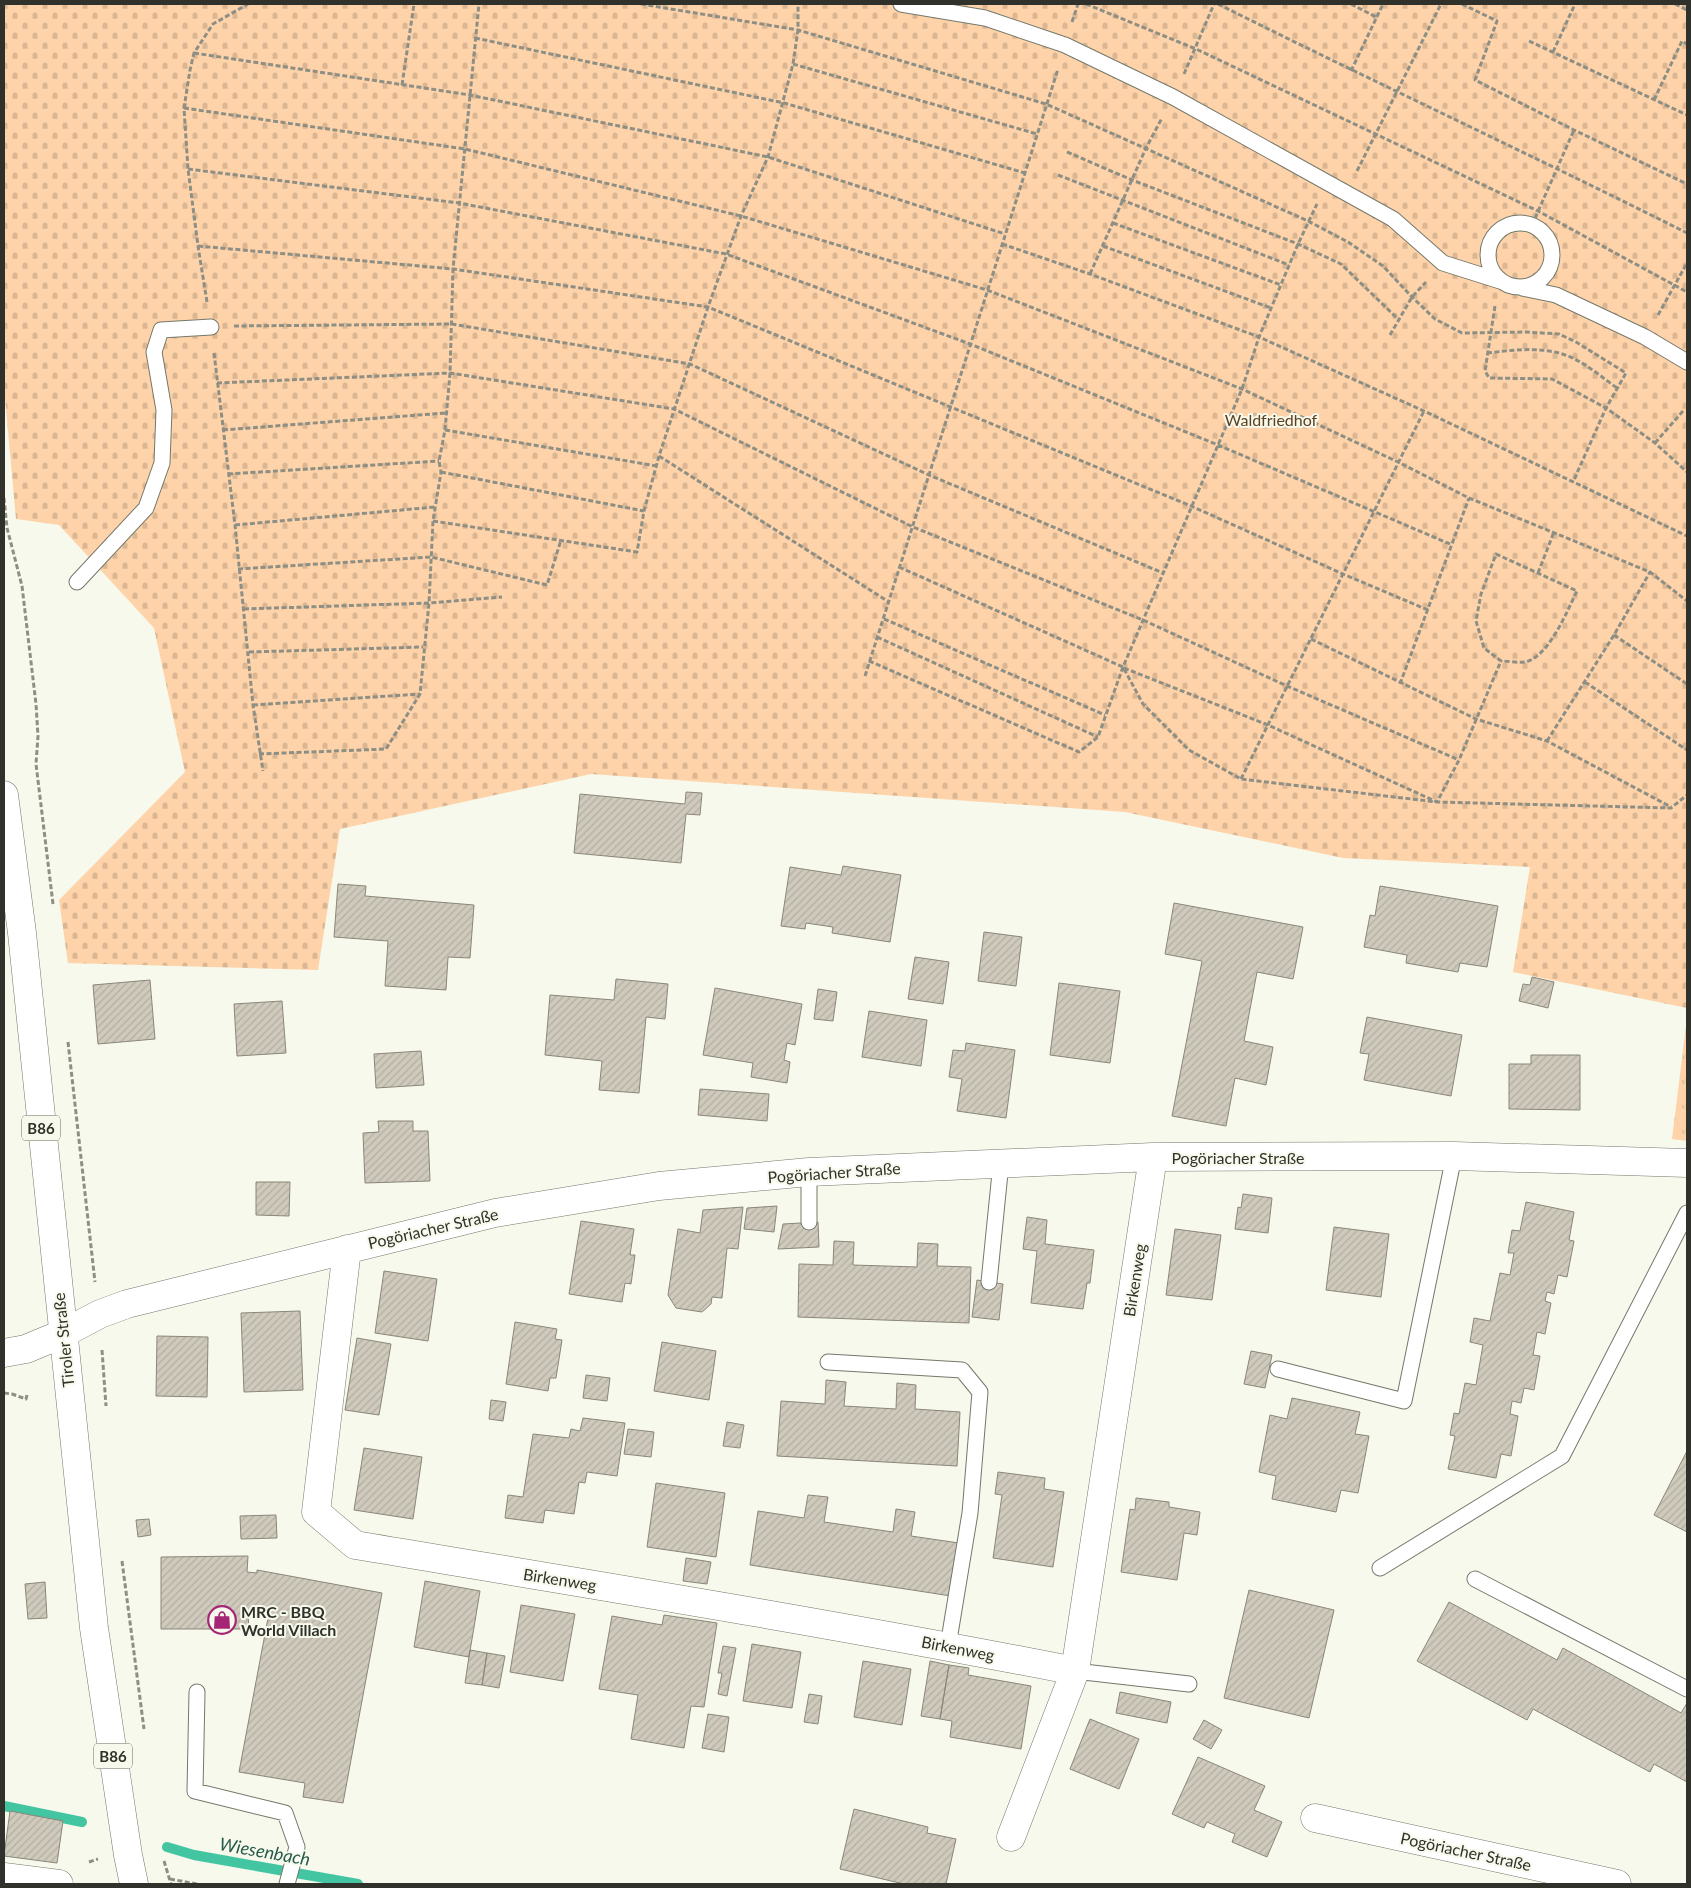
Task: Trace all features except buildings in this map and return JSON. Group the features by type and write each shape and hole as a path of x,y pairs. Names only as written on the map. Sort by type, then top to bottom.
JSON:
{"street":[{"name":"Tiroler Straße","path":"4,795 22,934 94,1628 134,1884"},
{"name":"Pogöriacher Straße","path":"4,1353 26,1349 62,1334 100,1314 127,1304 347,1248 495,1213 659,1186 808,1172 1153,1157 1454,1156 1687,1163"},
{"name":"Birkenweg","path":"1011,1837 1075,1671 1153,1157"},
{"name":"Birkenweg","path":"347,1248 316,1512 355,1545 686,1599 1075,1671"},
{"name":"Pogöriacher Straße","path":"1315,1818 1617,1884"},
{"path":"4,1877 59,1884"}],"lane":[{"path":"901,4 985,18 1065,45 1173,96 1393,219 1443,263 1515,287 1556,295 1645,337 1687,362"},
{"path":"1500,281 1490,268 1487,253 1491,239 1502,228 1517,223 1532,225 1544,234 1552,248 1551,263 1544,277 1531,286 1515,287"},
{"path":"77,582 146,508 162,462 164,410 154,352 161,330 211,327"},
{"path":"1278,1369 1404,1401 1454,1156"},
{"path":"989,1282 1001,1163"},
{"path":"808,1172 809,1222"},
{"path":"1380,1568 1562,1456 1687,1213"},
{"path":"828,1362 962,1370 980,1392 970,1513 948,1646"},
{"path":"1475,1579 1687,1689"},
{"path":"1075,1671 1189,1684"},
{"path":"197,1692 195,1791 285,1813 297,1847 288,1884"}],"path":[{"path":"248,4 212,24 194,53 184,108 188,169 211,327 235,525 253,705 263,771"},
{"path":"402,85 414,4"},
{"path":"259,754 386,749 420,694 423,647 429,603 433,522 441,472 439,461 445,430 450,373 453,269 479,4"},
{"path":"641,4 798,30 1046,104 1308,221 1348,242 1384,266 1412,297 1435,318 1462,333 1526,332 1559,334 1576,342 1626,373 1606,408 1573,482"},
{"path":"433,522 637,552 644,511 674,409 726,254 768,157 784,103 798,30 798,4"},
{"path":"865,676 1078,4"},
{"path":"1086,4 1196,49 1538,210 1687,292"},
{"path":"1090,274 1146,148 1196,49 1214,4"},
{"path":"1218,4 1351,71 1557,168 1687,233"},
{"path":"1351,4 1376,17"},
{"path":"1351,71 1383,4"},
{"path":"1346,192 1441,4"},
{"path":"1462,4 1497,21 1475,80 1687,184"},
{"path":"1553,52 1575,4"},
{"path":"1675,4 1687,10"},
{"path":"475,38 784,103 1024,173"},
{"path":"1529,41 1687,115"},
{"path":"1654,100 1682,42 1687,44"},
{"path":"194,53 470,95 768,157 1005,234"},
{"path":"793,64 1037,134"},
{"path":"184,108 465,149 741,216 987,290 1242,389 1398,462 1469,498 1650,572 1687,601"},
{"path":"1532,225 1574,130"},
{"path":"1067,152 1132,180 1298,244 1340,264 1399,320"},
{"path":"188,169 459,204 726,254 970,344 1218,445 1450,544"},
{"path":"1058,175 1289,265"},
{"path":"870,661 1080,752 1098,737 1123,667 1242,389 1259,337 1271,308 1308,221 1329,183"},
{"path":"1113,223 1281,285"},
{"path":"1002,244 1090,274 1259,337 1424,411 1687,536"},
{"path":"198,246 453,269 708,307 1191,506 1342,574 1428,610"},
{"path":"1103,246 1271,308"},
{"path":"1390,335 1412,297 1443,263"},
{"path":"1645,337 1687,263"},
{"path":"1500,281 1487,353 1485,371 1489,378 1552,379 1606,408 1655,444 1687,472"},
{"path":"211,327 452,324 690,364 929,475 1163,573"},
{"path":"1487,353 1524,349 1555,352 1570,356 1617,388"},
{"path":"217,383 450,373 674,409 913,527 1143,620 1287,686 1459,760"},
{"path":"1242,778 1424,411"},
{"path":"1655,444 1683,412"},
{"path":"223,430 445,414"},
{"path":"445,430 657,466"},
{"path":"659,456 888,602"},
{"path":"228,474 439,461"},
{"path":"441,472 644,511"},
{"path":"4,498 7,528 23,596 37,720 36,764 54,909"},
{"path":"1400,684 1450,544 1469,498"},
{"path":"235,525 435,507"},
{"path":"1538,573 1554,532"},
{"path":"238,569 431,557 547,585 557,559 561,540"},
{"path":"1496,554 1577,591 1560,625 1542,653 1525,662 1501,661 1484,648 1476,621 1481,594 1496,554"},
{"path":"900,567 1123,667 1268,725 1437,802"},
{"path":"1547,741 1614,635 1650,572"},
{"path":"244,609 429,603 502,597"},
{"path":"884,619 1105,715"},
{"path":"1614,635 1687,684"},
{"path":"877,637 1098,737"},
{"path":"1311,639 1400,684 1476,719 1547,741 1672,808"},
{"path":"249,652 423,647"},
{"path":"1437,802 1459,760 1501,661"},
{"path":"1123,667 1143,704 1189,750 1242,778 1437,802 1672,808 1687,795"},
{"path":"1585,682 1687,750"},
{"path":"253,705 420,694"},
{"path":"67,1037 94,1276"},
{"path":"101,1342 106,1414"},
{"path":"4,1393 26,1399 27,1395"},
{"path":"120,1551 144,1729"},
{"path":"164,1861 170,1884"},
{"path":"170,1879 197,1884"}],"green space":[{"name":"Waldfriedhof","path":"4,4 1687,4 1687,1008 1513,972 1530,867 1343,858 1125,812 591,774 340,829 318,970 68,963 59,900 185,772 154,628 59,525 16,519 4,388"},
{"path":"1687,1018 1687,1141 1672,1139"}],"waterway":[{"name":"Wiesenbach","path":"4,1806 82,1822"},
{"name":"Wiesenbach","path":"167,1847 194,1855 358,1884"}],"place":[{"name":"MRC - BBQ World Villach","path":"222,1620"}]}
